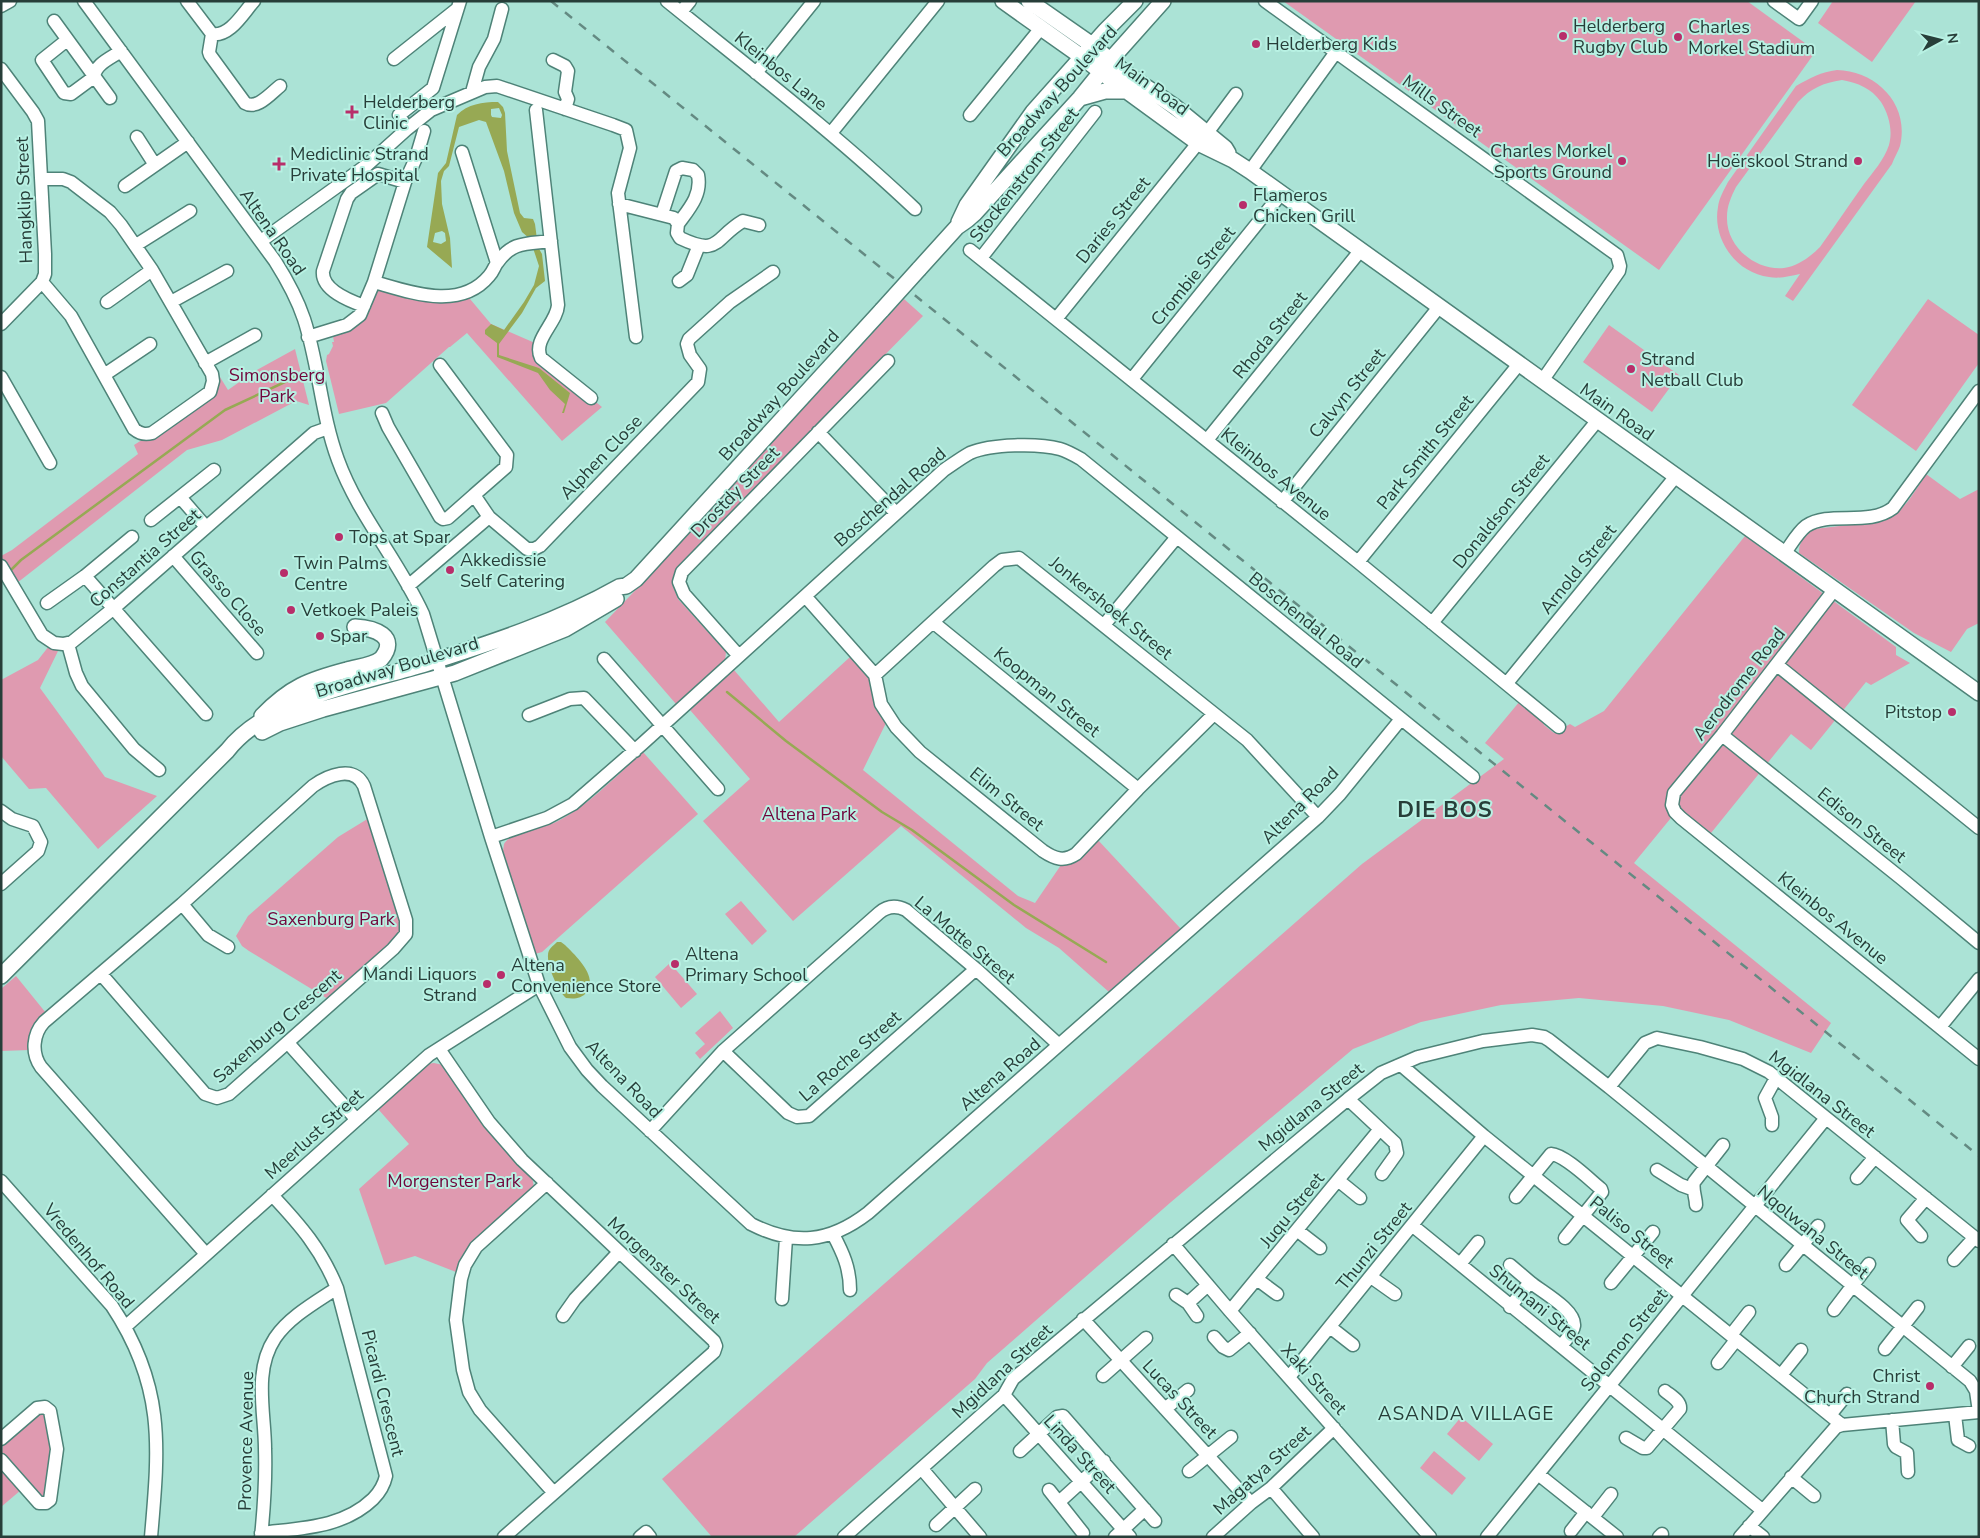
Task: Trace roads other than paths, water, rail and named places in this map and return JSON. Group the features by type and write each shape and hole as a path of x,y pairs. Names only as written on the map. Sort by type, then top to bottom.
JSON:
{"main road":[{"name":"Main Road","path":"1003,1 1041,28 1087,51"},
{"name":"Main Road","path":"1029,1 1105,66 1202,138 1979,693"},
{"name":"Broadway Boulevard","path":"957,226 967,205 1033,112 1087,51 1135,1"},
{"name":"Broadway Boulevard","path":"227,751 273,726 294,718 443,676 565,629 615,600 957,226 971,216 1080,98 1105,66 1163,1"},
{"name":"Main Road","path":"1105,66 1126,91 1202,138"},
{"path":"1080,98 1106,91 1126,91"},
{"name":"Broadway Boulevard","path":"1,976 252,726 311,698 438,659 557,617 619,587 626,586"},
{"path":"252,726 287,693 301,685 381,659 387,651 384,636 376,630 355,627"}],"street":[{"path":"1,6 10,1"},
{"name":"Altena Road","path":"84,1 261,241 292,290 303,318 328,428 339,461 350,488 423,614 491,837 539,985 560,1030 575,1055 602,1086 751,1224 769,1233 786,1238 804,1239 833,1234 853,1225 1318,817 1340,794 1400,719"},
{"path":"187,1 212,34 210,55 245,103 250,106 256,105 280,86"},
{"path":"212,34 223,34 229,30 254,1"},
{"name":"Kleinbos Lane","path":"667,1 831,133 872,168 915,209"},
{"path":"681,12 690,1"},
{"path":"756,73 814,1"},
{"path":"831,133 938,1"},
{"name":"Mills Street","path":"1264,1 1614,251 1620,261 1619,272 1542,381"},
{"path":"1774,1 1799,19 1812,1"},
{"path":"394,58 458,5"},
{"path":"407,129 399,115 433,88 458,5"},
{"path":"471,93 479,67 494,39 502,9"},
{"path":"54,21 110,98"},
{"path":"970,115 1041,28"},
{"path":"67,40 42,60 64,92 72,94 94,77 99,66 120,51"},
{"path":"1250,171 1336,52"},
{"path":"553,60 565,66 568,71 565,92 568,99 565,109"},
{"name":"Hangklip Street","path":"1,69 33,112 38,122 45,254 45,274 42,282 1,324"},
{"path":"261,241 367,165 431,110 494,85 622,128 628,133 629,155 619,189 619,204 636,337"},
{"name":"Daries Street","path":"1056,319 1236,94"},
{"path":"536,110 540,242 558,309 539,346 539,354 541,358 591,398"},
{"name":"Stockenstrom Street","path":"981,258 1095,112"},
{"path":"308,337 347,325 356,320 364,306 374,282 405,182 416,158 424,131"},
{"path":"137,137 155,164"},
{"path":"125,186 188,142"},
{"path":"462,152 497,263"},
{"path":"662,214 676,172 682,168 696,172 699,185 693,204 678,224"},
{"path":"364,306 350,301 330,287 323,279 324,271 351,193 378,174 405,182"},
{"path":"42,179 63,179 71,182 110,212 136,245 152,270 205,363 213,378 210,392 170,422 149,434 142,434 134,429 71,316 42,282"},
{"name":"Crombie Street","path":"1132,379 1281,194"},
{"path":"619,204 674,218 678,224 680,238 706,247 715,244 743,221 759,225"},
{"path":"136,245 190,211"},
{"path":"374,282 422,294 445,297 464,292 481,284 490,276 497,263 511,248 540,242"},
{"path":"679,280 687,275 700,245"},
{"name":"Kleinbos Avenue","path":"970,250 1358,562 1559,727"},
{"name":"Rhoda Street","path":"1207,440 1360,251"},
{"path":"107,302 152,270"},
{"path":"170,302 228,271"},
{"name":"Alphen Close","path":"489,516 527,549 534,549 540,546 698,382 700,369 686,344 690,339 730,302 773,272"},
{"name":"Calvyn Street","path":"1282,502 1439,307"},
{"path":"205,363 255,335"},
{"path":"104,375 150,344"},
{"name":"Drostdy Street","path":"739,656 684,594 680,586 680,577 684,568 888,361"},
{"name":"Park Smith Street","path":"1358,562 1518,364"},
{"path":"382,413 388,427 440,517 443,519 448,518 506,468 507,455 440,365"},
{"path":"1,378 50,463"},
{"path":"1784,554 1804,528 1817,521 1880,515 1893,508 1979,391"},
{"name":"Donaldson Street","path":"1432,623 1597,420"},
{"name":"Constantia Street","path":"68,644 76,640 114,608 314,433 328,428"},
{"path":"818,432 896,513"},
{"name":"Boschendal Road","path":"491,837 547,818 566,809 662,726 944,470 971,453 984,448 1009,446 1051,447 1070,453 1081,460 1473,776"},
{"path":"151,520 214,470"},
{"name":"Arnold Street","path":"1508,684 1676,476"},
{"path":"408,586 489,516 474,495"},
{"path":"180,497 206,527"},
{"path":"47,604 85,576 132,537"},
{"path":"1104,625 1176,538"},
{"name":"Grasso Close","path":"173,556 257,653"},
{"name":"Jonkershoek Street","path":"875,675 934,623 994,566 1002,560 1019,558 1028,563 1259,751 1318,817"},
{"path":"1,566 42,635 54,643 68,644 76,673 82,686 134,749 159,770"},
{"path":"85,576 206,714"},
{"name":"Aerodrome Road","path":"1672,800 1674,793 1722,736 1834,590"},
{"name":"Elim Street","path":"805,596 875,675 881,704 896,727 920,752 1050,856 1064,860 1076,854 1214,714"},
{"name":"Koopman Street","path":"934,623 1138,789"},
{"path":"604,659 718,789"},
{"path":"1777,665 1979,828"},
{"path":"529,715 570,699 584,698 634,751"},
{"name":"Edison Street","path":"1722,736 1902,878 1979,943"},
{"name":"Saxenburg Crescent","path":"101,974 209,1096 217,1098 230,1094 393,949 406,934 406,920 364,786 360,779 353,774 344,773 316,784 182,904 40,1026 34,1041 37,1060 41,1067 206,1254"},
{"name":"Kleinbos Avenue","path":"1672,800 1675,812 1681,818 1979,1059"},
{"path":"1,811 12,819 33,826 41,842 38,851 1,884"},
{"path":"182,904 208,935 228,947"},
{"name":"La Motte Street","path":"650,1131 723,1051 886,908 895,907 906,910 976,969 1059,1045"},
{"name":"La Roche Street","path":"723,1051 788,1113 797,1117 809,1116 976,969"},
{"path":"1940,1027 1979,979"},
{"name":"Meerlust Street","path":"125,1327 356,1119 439,1049 539,985"},
{"name":"Mgidlana Street","path":"844,1537 1004,1395 1013,1379 1083,1320 1381,1073 1418,1057 1483,1041 1539,1035 1549,1040 1608,1087 1645,1043 1658,1038 1742,1059 1759,1066 1776,1078 1976,1239"},
{"path":"288,1043 356,1119"},
{"name":"Morgenster Street","path":"439,1049 489,1122 522,1160 714,1341 716,1349 504,1537"},
{"name":"Paliso Street","path":"1401,1065 1484,1136 1634,1255 1733,1338 1842,1425"},
{"path":"1772,1125 1772,1117 1765,1098 1776,1078"},
{"name":"Nqolwana Street","path":"1608,1087 1970,1381 1975,1388 1979,1412"},
{"path":"1348,1099 1396,1143 1397,1153 1382,1174"},
{"name":"Solomon Street","path":"1487,1537 1826,1118"},
{"name":"Juqu Street","path":"1230,1311 1258,1280 1380,1129"},
{"name":"Thunzi Street","path":"1289,1377 1484,1136"},
{"path":"1696,1205 1696,1197 1692,1189 1694,1182 1723,1145"},
{"path":"1516,1197 1550,1155 1554,1153 1582,1173 1602,1190 1584,1216 1565,1238"},
{"path":"1857,1178 1874,1157"},
{"path":"1658,1170 1681,1185 1692,1189"},
{"path":"1339,1180 1360,1198"},
{"path":"547,1183 476,1247 470,1256 461,1279 456,1320 463,1370 469,1392 480,1410 554,1493"},
{"name":"Vredenhof Road","path":"2,1184 112,1306 125,1327 144,1370 152,1397 156,1425 157,1462 150,1537"},
{"name":"Picardi Crescent","path":"261,1535 340,1521 355,1513 369,1502 385,1482 385,1467 337,1288 309,1236 272,1196"},
{"path":"1921,1236 1908,1220 1926,1198"},
{"name":"Shumani Street","path":"1413,1226 1510,1307 1610,1385 1762,1510"},
{"path":"1786,1265 1818,1226"},
{"path":"1298,1230 1320,1248"},
{"path":"1611,1283 1653,1232"},
{"path":"833,1234 846,1257 850,1276 850,1290"},
{"path":"782,1299 786,1238"},
{"path":"1954,1260 1976,1239"},
{"path":"1460,1264 1478,1242"},
{"name":"Xaki Street","path":"1174,1244 1230,1311 1430,1537"},
{"path":"563,1316 575,1299 619,1252"},
{"path":"1834,1310 1869,1264"},
{"path":"1510,1265 1565,1308 1572,1317 1573,1330 1561,1346"},
{"path":"1371,1277 1395,1294"},
{"path":"1258,1280 1277,1294"},
{"path":"1510,1307 1530,1282"},
{"path":"1188,1302 1208,1285"},
{"name":"Provence Avenue","path":"261,1535 265,1448 261,1387 265,1357 274,1339 283,1328 337,1288"},
{"path":"1176,1295 1188,1302 1197,1316"},
{"path":"1885,1348 1918,1306"},
{"path":"1718,1363 1748,1312"},
{"name":"Lucas Street","path":"1083,1320 1251,1503"},
{"path":"1330,1328 1353,1345"},
{"path":"1214,1337 1223,1347 1229,1350 1250,1333"},
{"path":"1103,1376 1146,1338"},
{"path":"1952,1367 1969,1346"},
{"path":"1781,1375 1801,1350"},
{"path":"1165,1409 1188,1390"},
{"path":"1626,1438 1645,1448 1649,1447 1681,1407 1678,1401 1665,1391"},
{"path":"1830,1414 1847,1394"},
{"name":"Linda Street","path":"1004,1395 1081,1482 1123,1534"},
{"path":"1,1439 37,1408 45,1407 50,1411 57,1449 50,1500 46,1503 39,1502 1,1460"},
{"path":"1740,1537 1830,1433 1842,1425 1979,1412"},
{"path":"1955,1415 1958,1440 1969,1446"},
{"path":"1020,1451 1056,1417 1063,1416 1155,1521"},
{"path":"1892,1420 1894,1444 1907,1455 1908,1472"},
{"name":"Magatya Street","path":"1214,1537 1334,1428"},
{"path":"1189,1472 1231,1437"},
{"path":"1059,1502 1104,1461"},
{"path":"922,1469 980,1537"},
{"path":"1538,1474 1617,1537"},
{"path":"1792,1477 1814,1496"},
{"path":"1270,1488 1313,1537"},
{"path":"936,1526 975,1489"},
{"path":"1049,1490 1083,1533"},
{"path":"1572,1532 1611,1494"},
{"path":"1123,1534 1145,1509"},
{"path":"1749,1526 1763,1537"},
{"path":"640,1537 646,1532 650,1537"}],"waterway":[{"path":"11,570 21,560 225,410 300,375"},
{"path":"727,692 786,741 882,812 912,830 1014,905 1106,962"}],"railway":[{"path":"551,1 1979,1156"}],"place":[{"name":"Helderberg Rugby Club","path":"1563,36"},
{"name":"Charles Morkel Stadium","path":"1678,37"},
{"name":"Helderberg Kids","path":"1256,44"},
{"name":"Helderberg Clinic","path":"352,112"},
{"name":"Charles Morkel Sports Ground","path":"1622,161"},
{"name":"Hoërskool Strand","path":"1858,161"},
{"name":"Mediclinic Strand Private Hospital","path":"279,164"},
{"name":"Flameros Chicken Grill","path":"1243,205"},
{"name":"Strand Netball Club","path":"1631,369"},
{"name":"Tops at Spar","path":"339,537"},
{"name":"Akkedissie Self Catering","path":"450,570"},
{"name":"Twin Palms Centre","path":"284,573"},
{"name":"Vetkoek Paleis","path":"291,610"},
{"name":"Spar","path":"320,636"},
{"name":"Pitstop","path":"1952,712"},
{"name":"Altena Primary School","path":"675,964"},
{"name":"Altena Convenience Store","path":"501,975"},
{"name":"Mandi Liquors Strand","path":"487,984"},
{"name":"Christ Church Strand","path":"1930,1386"}],"district":[{"name":"DIE BOS","path":"1445,810"},
{"name":"ASANDA VILLAGE","path":"1466,1414"}],"park label":[{"name":"Simonsberg Park","path":"277,385"},
{"name":"Altena Park","path":"809,814"},
{"name":"Saxenburg Park","path":"331,919"},
{"name":"Morgenster Park","path":"454,1181"}]}
